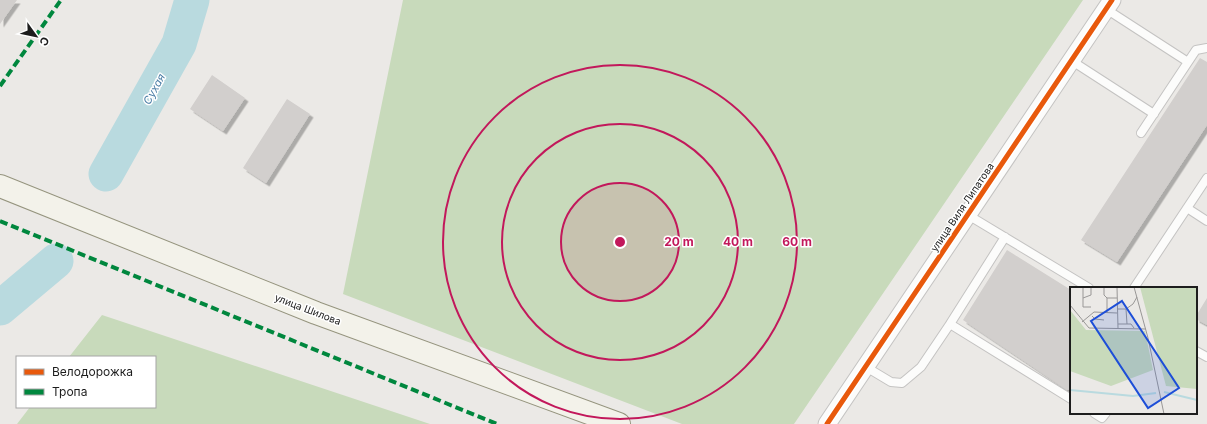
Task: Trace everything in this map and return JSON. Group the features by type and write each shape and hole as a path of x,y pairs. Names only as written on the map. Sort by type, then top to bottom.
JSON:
{"main road":[{"name":"улица Шилова","path":"0,186 316,312 619,424"}],"street":[{"name":"улица Виля Липатова","path":"827,424 1109,4"}],"lane":[{"path":"1109,4 1188,62"},
{"path":"1141,133 1196,50 1207,48"},
{"path":"1072,61 1154,114"},
{"path":"1135,287 1207,178"},
{"path":"1187,208 1207,221"},
{"path":"968,215 1087,287"},
{"path":"866,367 891,382 902,384 921,367 1005,237"},
{"path":"950,324 1070,398"},
{"path":"1197,352 1207,357"}],"green space":[{"path":"403,0 1083,0 794,424 682,424 343,294"},
{"path":"102,315 430,424 17,424 29,408 156,408 156,356 70,356"}],"building":[{"path":"0,0 17,0 0,24"},
{"path":"1200,58 1207,62 1207,125 1117,262 1081,240"},
{"path":"212,75 245,98 223,131 190,109"},
{"path":"287,99 310,114 266,183 243,168"},
{"path":"1007,250 1070,289 1070,389 1067,390 963,320"},
{"path":"1207,298 1207,325 1197,320 1197,314"}],"waterway":[{"name":"Сухая","path":"106,174 179,44 192,0"},
{"name":"Сухая","path":"0,308 56,261"}],"marked path":[{"path":"0,86 61,0"},
{"path":"0,221 497,424"}],"cycle path":[{"path":"827,424 1112,0"}]}
